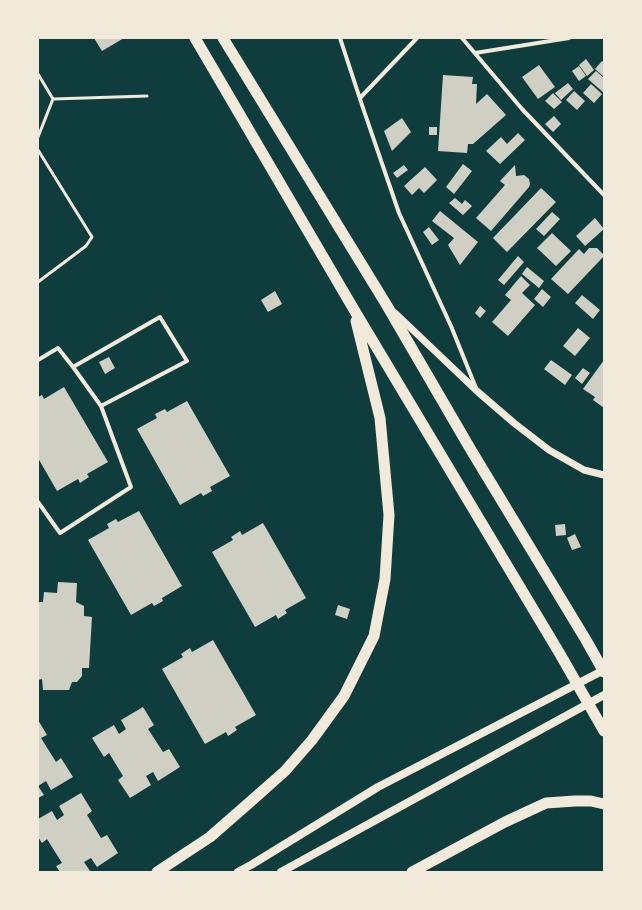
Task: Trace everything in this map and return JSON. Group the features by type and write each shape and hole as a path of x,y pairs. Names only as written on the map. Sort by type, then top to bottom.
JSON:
{"highway":[{"path":"195,38 353,308 560,654 604,731"},
{"path":"223,38 386,304 475,457 604,671"},
{"path":"157,872 210,837 285,771 308,746 344,696 374,636 385,579 389,515 380,418 353,308"},
{"path":"412,872 505,822 546,803 591,801 604,804"}],"main road":[{"path":"238,872 378,787 604,671"},
{"path":"281,872 604,695"}],"street":[{"path":"340,38 399,213 451,326 478,392"},
{"path":"360,98 417,38"},
{"path":"464,38 522,109 603,192"},
{"path":"475,53 569,38"},
{"path":"386,304 478,392 514,423 549,450 584,470 604,475"},
{"path":"73,367 160,317 187,361 101,406"},
{"path":"38,360 58,348 73,367 101,406 131,487 60,533 38,502"}],"lane":[{"path":"38,74 53,99"},
{"path":"53,99 148,96"},
{"path":"38,137 53,99"},
{"path":"38,150 92,237 86,246 38,282"}],"building":[{"path":"94,38 124,38 102,51"},
{"path":"586,59 594,70 587,76 579,65"},
{"path":"602,61 604,63 604,77 595,69"},
{"path":"539,65 555,87 538,99 522,77"},
{"path":"579,66 586,76 579,81 572,71"},
{"path":"596,71 604,78 604,93 588,79"},
{"path":"443,75 473,77 472,84 477,84 476,104 487,94 506,115 473,144 468,144 467,153 438,151"},
{"path":"568,83 573,89 561,100 555,93"},
{"path":"591,84 602,94 594,103 583,93"},
{"path":"574,91 585,101 577,110 566,100"},
{"path":"553,93 562,102 554,109 545,101"},
{"path":"554,116 561,124 553,132 545,124"},
{"path":"402,118 411,132 392,151 384,131"},
{"path":"429,127 437,127 437,135 429,135"},
{"path":"518,133 525,140 500,164 486,151 501,137 507,144"},
{"path":"463,164 472,171 454,194 446,187"},
{"path":"404,165 408,170 397,178 393,173"},
{"path":"515,165 516,176 524,175 529,179 529,187 491,231 476,218 505,185 500,181"},
{"path":"425,167 437,180 424,193 419,188 412,195 404,186"},
{"path":"541,188 556,202 507,252 493,238"},
{"path":"455,198 462,204 465,200 472,206 463,215 449,203"},
{"path":"440,211 478,242 460,265 448,245 454,238 432,221"},
{"path":"552,212 560,219 544,236 536,229"},
{"path":"595,218 604,229 585,246 576,236"},
{"path":"429,227 439,240 432,245 423,232"},
{"path":"552,233 571,251 556,266 537,248"},
{"path":"589,248 597,248 604,256 568,294 551,279 579,249 584,254"},
{"path":"518,256 524,262 504,285 498,280"},
{"path":"527,267 544,281 539,288 522,274"},
{"path":"521,276 530,285 522,293 535,305 508,336 492,322 511,300 505,295"},
{"path":"542,289 551,297 543,307 534,299"},
{"path":"275,291 282,304 268,312 261,300"},
{"path":"582,295 600,310 593,319 575,303"},
{"path":"480,306 486,311 480,318 475,313"},
{"path":"578,328 590,338 575,356 563,346"},
{"path":"109,357 115,368 105,374 99,362"},
{"path":"551,360 572,375 565,385 544,369"},
{"path":"604,360 604,408 593,400 595,397 583,389"},
{"path":"583,368 590,373 582,384 575,378"},
{"path":"64,387 108,462 87,474 89,477 80,483 78,479 57,491 38,458 38,397 42,395 44,399"},
{"path":"187,401 230,476 210,487 212,491 203,496 201,493 180,505 137,429 157,418 155,414 165,409 167,412"},
{"path":"139,511 182,586 162,598 163,601 154,606 152,603 131,615 88,540 109,528 107,524 116,519 118,522"},
{"path":"263,523 306,598 285,610 287,613 278,619 276,615 255,627 212,552 233,540 231,537 240,531 242,535"},
{"path":"565,524 566,535 556,536 555,525"},
{"path":"575,534 581,547 572,550 567,538"},
{"path":"58,582 77,583 76,602 84,606 84,616 92,617 89,668 82,668 82,676 77,682 72,682 69,690 43,690 42,679 38,680 38,602 43,602 44,592 57,593"},
{"path":"338,605 350,609 347,619 335,615"},
{"path":"213,640 256,715 235,727 237,730 228,736 226,732 205,744 162,669 183,657 181,654 190,648 192,652"},
{"path":"143,707 154,725 148,729 163,752 169,749 180,767 158,781 153,772 146,776 151,785 130,798 118,780 123,776 109,753 104,757 92,738 114,725 119,734 126,729 121,720"},
{"path":"38,720 47,735 41,738 56,762 61,758 73,777 51,790 46,781 38,786"},
{"path":"38,786 44,795 38,798"},
{"path":"81,793 92,811 87,815 101,838 107,835 118,853 97,867 91,858 84,862 90,871 88,872 60,872 56,866 62,863 47,839 42,843 38,837 38,819 52,811 57,820 64,815 59,806"}]}
